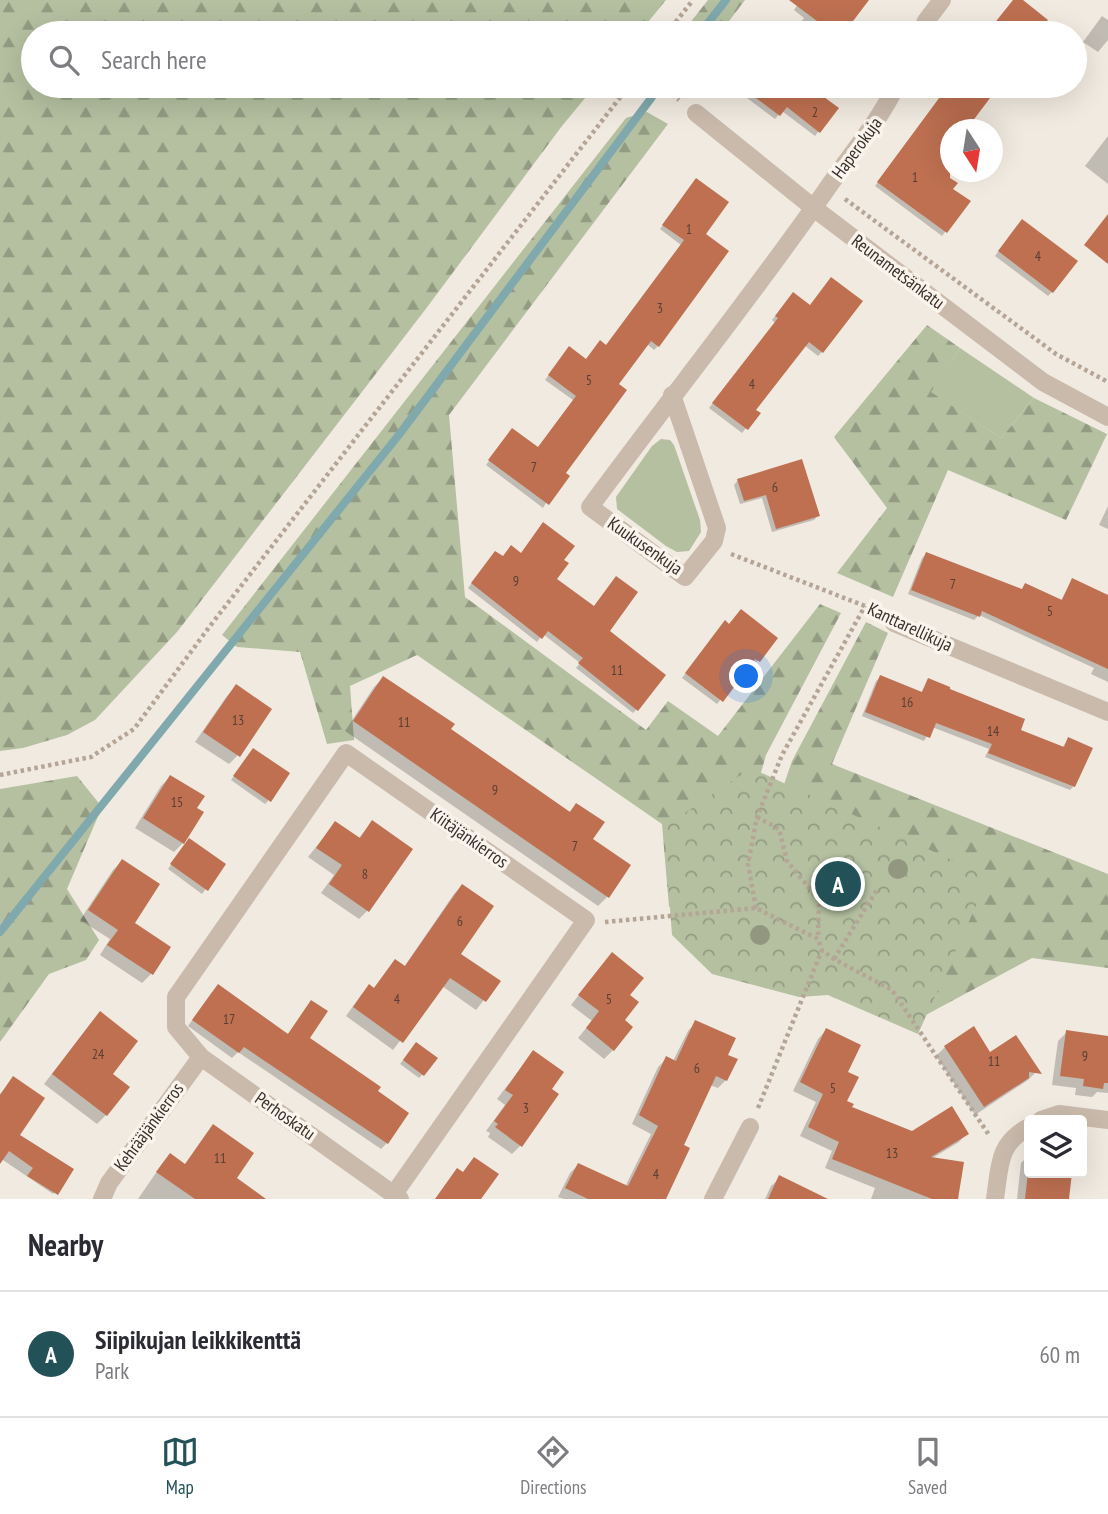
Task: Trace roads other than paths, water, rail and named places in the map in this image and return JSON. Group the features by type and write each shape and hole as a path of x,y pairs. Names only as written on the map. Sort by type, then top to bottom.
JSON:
{"street":[{"path":"926,21 942,0"},
{"name":"Haperokuja","path":"815,209 830,184 885,110 890,98"},
{"name":"Reunametsänkatu","path":"696,113 815,209 1043,382 1108,417"},
{"name":"Kuukusenkuja","path":"672,395 717,528 714,541 685,577 590,507 672,395 815,209"},
{"name":"Kanttarellikuja","path":"894,623 1108,712"},
{"name":"Kiitäjänkierros","path":"176,1027 176,997 346,753 586,920 397,1196"},
{"name":"Perhoskatu","path":"176,1027 201,1057 397,1196"},
{"name":"Kehrääjänkierros","path":"102,1199 108,1183 201,1057"},
{"path":"1087,1117 1108,1120"},
{"path":"713,1199 750,1127"},
{"path":"995,1199 1004,1147 1024,1129"}],"waterway":[{"path":"709,21 726,0"},
{"path":"0,932 398,436 651,98"}],"place":[{"name":"Siipikujan leikkikenttä","path":"838,884"}]}
